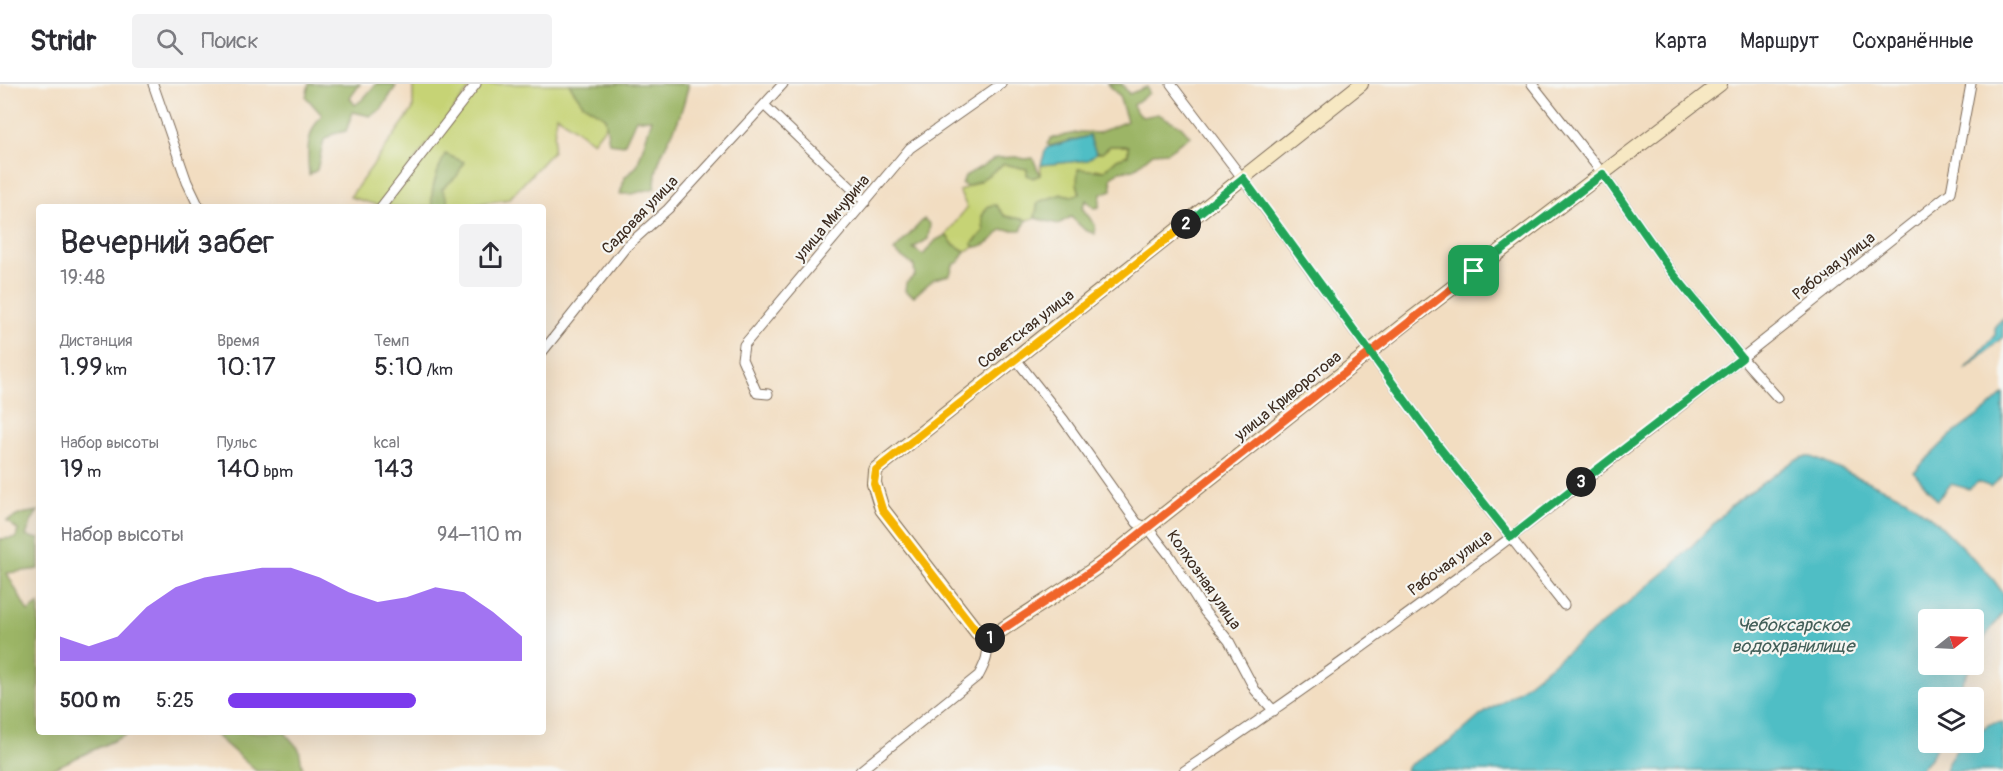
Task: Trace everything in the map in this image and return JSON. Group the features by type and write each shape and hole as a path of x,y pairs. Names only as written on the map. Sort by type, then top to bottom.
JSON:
{"street":[{"path":"153,84 187,182 198,204"},
{"path":"383,204 476,84"},
{"name":"Садовая улица","path":"546,347 626,247 668,208 783,84"},
{"name":"улица Мичурина","path":"768,394 757,393 742,358 744,345 910,148 1001,84"},
{"path":"1171,84 1243,178 1440,448 1564,605"},
{"name":"Советская улица","path":"987,640 977,632 882,509 874,483 876,470 1361,84"},
{"path":"1532,84 1603,174 1671,271 1778,398"},
{"name":"улица Криворотова","path":"987,640 1064,591 1148,528 1370,352 1720,84"},
{"name":"Рабочая улица","path":"1184,771 1274,711 1511,537 1951,192 1971,84"},
{"path":"764,105 866,202"},
{"name":"Колхозная улица","path":"1015,358 1059,412 1137,523 1148,528 1170,556 1205,612 1229,641 1255,690 1274,711"},
{"path":"860,771 979,675 986,661 987,640"}],"green space":[{"path":"309,84 360,84 350,98 355,105 376,84 396,86 381,110 370,116 353,112 346,131 333,134 324,140 317,170 309,175 310,136 322,115 306,97"},
{"path":"413,84 473,84 382,204 350,197 413,109"},
{"path":"480,84 570,84 609,122 593,142 556,115 553,151 509,199 476,204 387,204"},
{"path":"569,84 688,84 680,116 659,162 655,188 632,194 620,194 625,177 637,166 652,119 636,119 624,145 609,143 605,117 583,104"},
{"path":"1108,84 1122,84 1129,94 1147,87 1149,93 1133,105 1137,113 1143,117 1158,114 1181,126 1190,136 1167,152 1153,153 1134,169 1120,171 1111,177 1112,190 1101,194 1099,207 1094,208 1086,200 1082,208 1095,225 1095,234 1085,230 1071,217 1058,224 1035,218 1038,202 1062,194 1072,196 1080,194 1077,183 1078,169 1104,171 1117,159 1128,155 1128,146 1110,146 1102,153 1096,153 1089,136 1050,146 1047,144 1051,138 1081,132 1098,133 1127,121 1119,96"},
{"path":"1110,146 1128,146 1128,155 1117,159 1104,171 1096,169 1077,183 1080,194 1072,196 1062,194 1038,202 1035,218 1027,220 1005,216 982,216 984,231 972,244 976,247 965,251 953,244 946,235 967,207 959,191 981,180 1004,164 1027,169 1040,175 1041,165 1088,160"},
{"path":"445,154 464,162 457,176 442,189 448,204 432,204 437,173"},
{"path":"996,158 1033,158 1040,175 1033,178 1027,175 1027,169 1004,164 967,187 962,184 965,176"},
{"path":"996,205 1005,216 1027,220 1021,230 1002,230 987,243 976,247 972,244 984,231 982,216 988,206"},
{"path":"924,219 930,224 928,239 913,248 923,255 936,240 946,235 953,244 965,251 959,262 953,265 950,275 934,279 914,296 905,291 906,283 915,275 914,266 894,251"},
{"path":"36,511 26,536 36,538 36,569 7,573 28,612 36,606 36,735 126,735 48,771 0,771 0,539 16,538 18,530 7,521 21,514"},
{"path":"215,735 287,735 299,749 303,771 256,771"}],"water":[{"path":"1089,136 1096,153 1088,160 1041,165 1046,148"},
{"path":"2003,318 2003,337 1965,370 1995,335 1995,326"},
{"path":"2003,394 2003,476 1991,487 1978,482 1969,489 1951,484 1937,500 1914,472 1950,436 1987,409"},
{"name":"Чебоксарское водохранилище","path":"1812,457 1905,498 1938,523 1990,575 2003,593 2003,613 1984,640 1984,609 1918,609 1918,675 1966,675 1960,687 1918,687 1918,753 1933,753 1918,771 1405,771 1409,765 1451,741 1481,715 1517,692 1591,633 1671,567 1732,505 1795,460"},
{"path":"2003,722 2003,771 1945,771 1954,753 1984,753 1984,728 1990,724"}],"route":[{"path":"1474,271 1410,320 1370,352 1148,528 1104,562 1064,591 987,640 977,632 882,509 874,483 876,470 886,460 1243,178 1370,352 1440,448 1511,537 1742,358 1671,271 1603,174 1474,271"}]}
